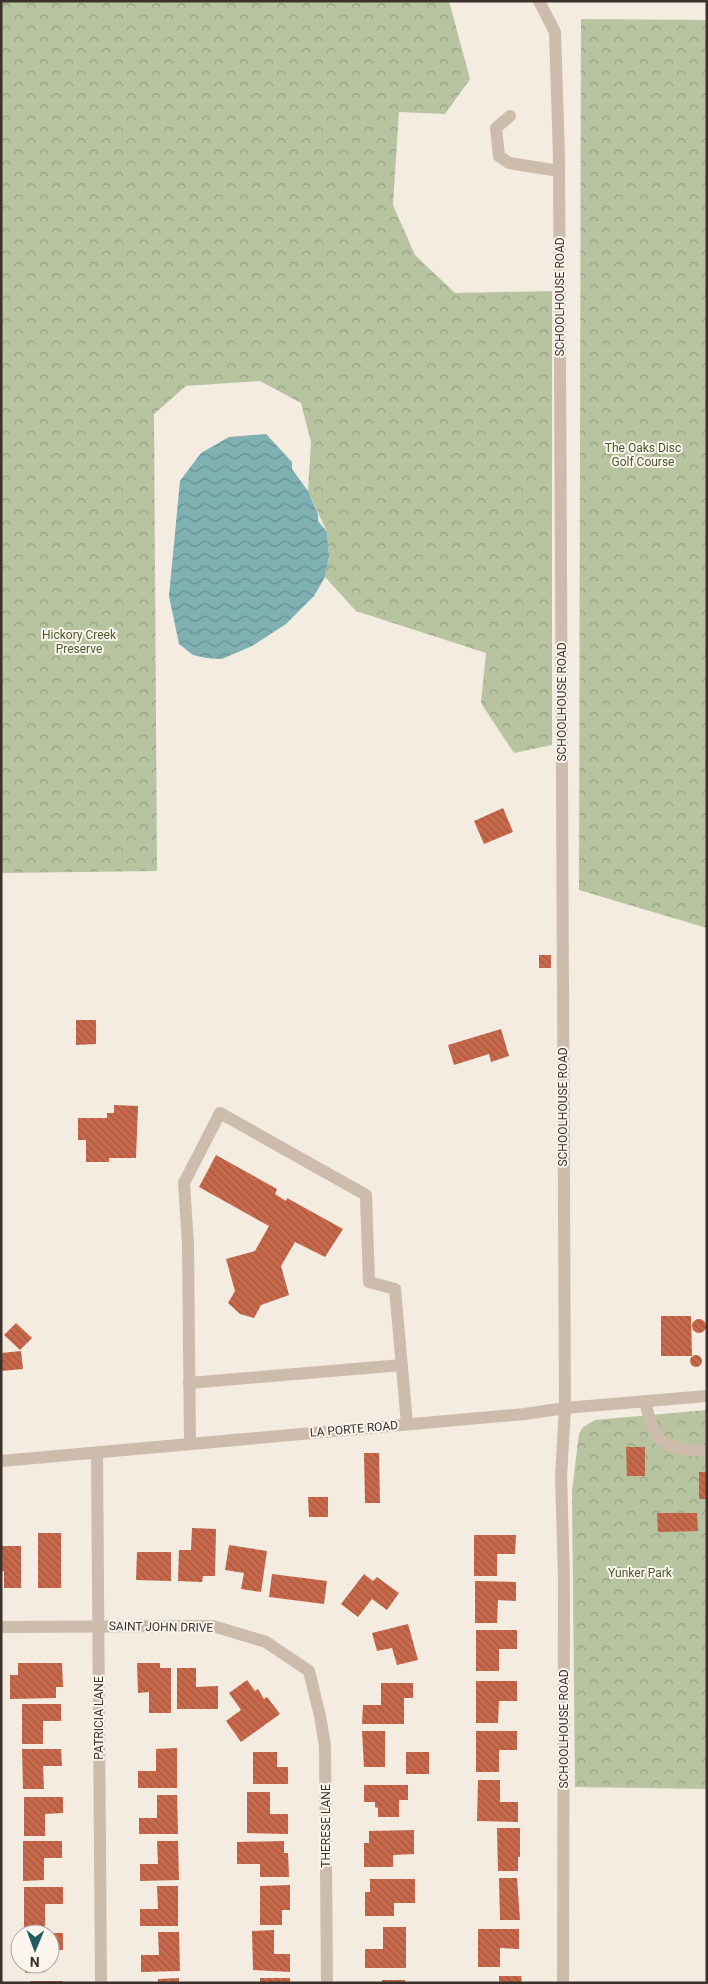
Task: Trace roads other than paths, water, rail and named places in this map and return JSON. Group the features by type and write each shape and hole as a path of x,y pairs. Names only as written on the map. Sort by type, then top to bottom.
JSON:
{"street":[{"name":"SCHOOLHOUSE ROAD","path":"539,1 555,32 559,171 565,1408 561,1476 564,1578 563,1983"},
{"path":"510,116 496,128 500,156 509,163 559,171"},
{"path":"190,1444 188,1244 184,1183 220,1113 366,1195 369,1282 395,1289 407,1424"},
{"path":"189,1383 402,1365"},
{"name":"LA PORTE ROAD","path":"1,1461 707,1396"},
{"path":"645,1401 650,1421 658,1439 673,1448 707,1451"},
{"name":"PATRICIA LANE","path":"97,1453 101,1983"},
{"name":"SAINT JOHN DRIVE","path":"1,1627 212,1626 266,1642 309,1671"},
{"name":"THERESE LANE","path":"309,1671 325,1746 327,1983"}],"water":[{"path":"266,434 292,462 292,469 308,491 318,514 318,521 327,532 329,556 325,577 314,596 286,624 252,646 222,659 193,655 179,644 169,596 180,481 201,453 229,437"}],"park label":[{"name":"The Oaks Disc Golf Course","path":"643,455"},
{"name":"Hickory Creek Preserve","path":"79,642"},
{"name":"Yunker Park","path":"640,1573"}]}
